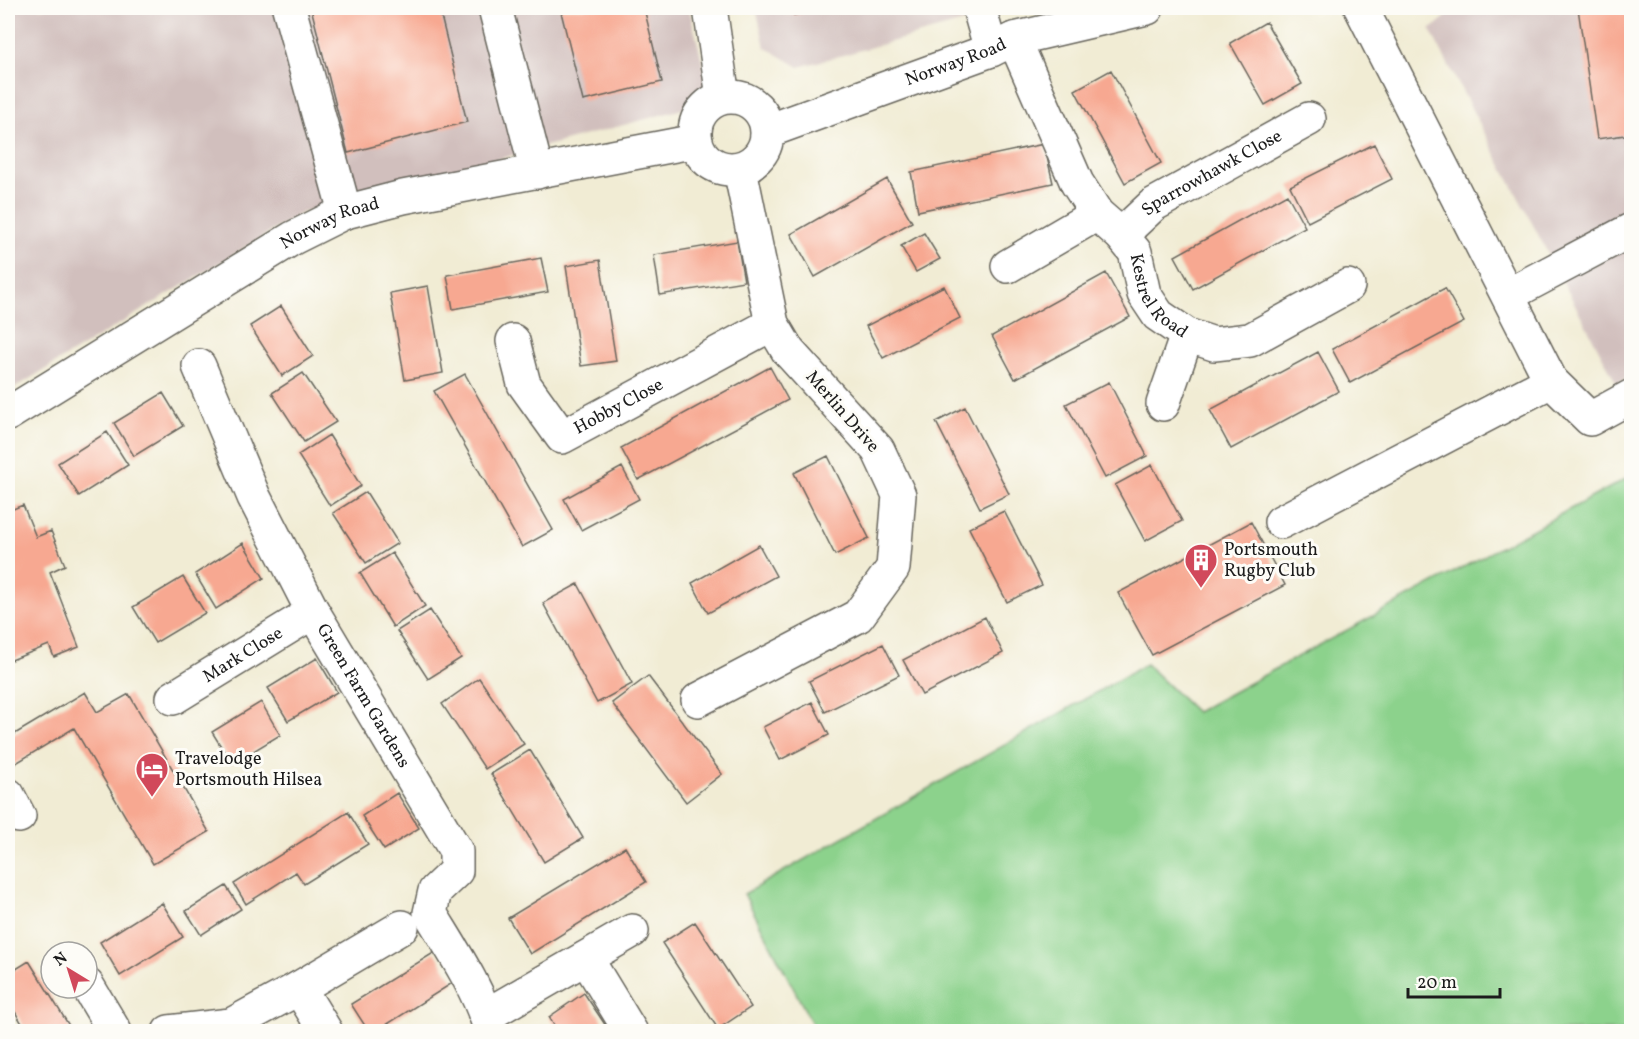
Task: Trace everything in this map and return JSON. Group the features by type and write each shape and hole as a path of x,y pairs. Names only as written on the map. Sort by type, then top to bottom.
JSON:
{"street":[{"path":"289,8 345,212"},
{"path":"495,8 537,172"},
{"path":"710,8 723,97"},
{"name":"Kestrel Road","path":"979,8 1002,44 1077,183 1097,214 1121,235 1135,252 1144,294 1158,315 1187,335 1214,344 1250,340 1348,286"},
{"name":"Norway Road","path":"768,131 1002,44 1147,8"},
{"path":"1361,8 1551,381 1590,419 1632,396"},
{"path":"734,96 746,99 755,105 765,119 768,131 762,153 753,162 740,169 726,169 706,160 696,141 695,127 700,115 710,104 723,97 734,96"},
{"name":"Sparrowhawk Close","path":"1121,235 1153,205 1309,119"},
{"name":"Norway Road","path":"8,414 293,238 345,212 403,197 696,141"},
{"name":"Merlin Drive","path":"698,700 858,616 893,568 899,495 878,450 788,351 772,324 740,169"},
{"path":"1008,266 1097,214"},
{"path":"1508,295 1629,231"},
{"name":"Hobby Close","path":"513,340 524,384 562,437 772,324"},
{"path":"1163,404 1187,335"},
{"name":"Green Farm Gardens","path":"199,366 254,496 313,612 456,851 456,871 435,891 430,913 467,975 489,1023 586,958 632,931"},
{"path":"1281,522 1551,381"},
{"name":"Mark Close","path":"173,698 313,612"},
{"path":"170,1032 231,1025 402,927"},
{"path":"586,958 631,1032"},
{"path":"299,988 326,1032"},
{"path":"96,1000 115,1032"}],"shaded area":[{"path":"8,8 689,8 712,101 303,212 8,392"},
{"path":"756,8 1015,8 799,67 765,47"},
{"path":"1493,8 1631,8 1631,376 1617,384 1430,30 1448,15"}],"green space":[{"path":"1631,476 1631,1031 816,1031 744,894 1146,664 1196,712"}],"building":[{"path":"311,8 439,8 467,122 348,153"},
{"path":"560,8 644,8 662,82 583,101"},
{"path":"792,8 822,8 794,15"},
{"path":"1578,8 1632,8 1632,134 1597,139"},
{"path":"1266,22 1302,84 1265,105 1230,43"},
{"path":"1111,70 1161,163 1125,183 1075,90"},
{"path":"1044,144 1053,183 918,211 911,172"},
{"path":"1374,144 1392,179 1308,222 1290,186"},
{"path":"887,179 912,222 815,277 791,234"},
{"path":"1287,194 1305,227 1193,289 1175,256"},
{"path":"924,233 940,259 916,272 901,246"},
{"path":"737,241 744,281 660,295 654,255"},
{"path":"541,258 548,292 453,309 447,275"},
{"path":"600,260 616,361 581,366 566,266"},
{"path":"1106,273 1130,317 1015,379 992,336"},
{"path":"428,286 443,373 405,380 390,293"},
{"path":"944,286 960,318 883,358 866,326"},
{"path":"1445,288 1464,322 1350,383 1332,349"},
{"path":"281,306 313,356 282,376 250,326"},
{"path":"1318,352 1339,391 1231,449 1210,410"},
{"path":"770,367 788,400 638,480 621,448"},
{"path":"303,373 336,422 304,442 272,393"},
{"path":"465,374 553,530 522,547 434,391"},
{"path":"1109,382 1147,456 1105,478 1066,404"},
{"path":"163,393 183,426 134,456 114,423"},
{"path":"965,407 1009,494 980,508 936,422"},
{"path":"107,432 128,465 79,496 58,463"},
{"path":"329,435 361,486 330,506 298,455"},
{"path":"828,456 869,538 835,555 794,473"},
{"path":"1152,465 1182,521 1145,541 1115,485"},
{"path":"622,467 639,499 581,530 564,499"},
{"path":"366,492 398,543 366,563 333,513"},
{"path":"23,505 36,537 51,531 65,565 50,572 79,647 54,657 49,645 9,661 8,511"},
{"path":"1004,511 1042,585 1007,602 969,528"},
{"name":"Portsmouth Rugby Club","path":"1251,522 1285,585 1152,655 1118,593"},
{"path":"243,543 264,578 216,609 195,574"},
{"path":"759,545 776,576 708,613 692,583"},
{"path":"392,553 425,606 393,627 360,573"},
{"path":"183,577 205,613 155,643 133,607"},
{"path":"578,584 632,684 597,703 543,603"},
{"path":"430,610 461,658 428,679 397,631"},
{"path":"985,617 1003,653 922,695 903,660"},
{"path":"883,644 899,675 825,712 809,681"},
{"path":"317,658 337,692 288,721 268,688"},
{"path":"648,676 722,774 686,802 612,703"},
{"path":"479,678 524,744 485,769 442,704"},
{"name":"Travelodge Portsmouth Hilsea","path":"85,692 97,712 129,694 209,832 153,864 74,728 13,765 8,756 8,738"},
{"path":"261,702 280,735 232,764 212,732"},
{"path":"812,702 829,735 780,760 763,727"},
{"path":"530,750 583,838 544,862 491,774"},
{"path":"397,793 419,828 384,850 362,816"},
{"path":"348,812 368,844 304,884 296,872 246,904 234,884"},
{"path":"625,847 646,882 530,954 508,918"},
{"path":"226,886 241,909 201,935 186,911"},
{"path":"162,903 183,937 120,976 100,942"},
{"path":"695,922 751,1007 718,1029 662,943"},
{"path":"435,952 454,982 375,1032 369,1032 351,1004"},
{"path":"29,961 39,977 39,1000 53,1000 73,1032 27,1032 8,1000 8,974"},
{"path":"584,993 610,1032 558,1032 549,1017"}],"place":[{"name":"Portsmouth Rugby Club","path":"1201,589"},
{"name":"Travelodge Portsmouth Hilsea","path":"152,798"}]}
